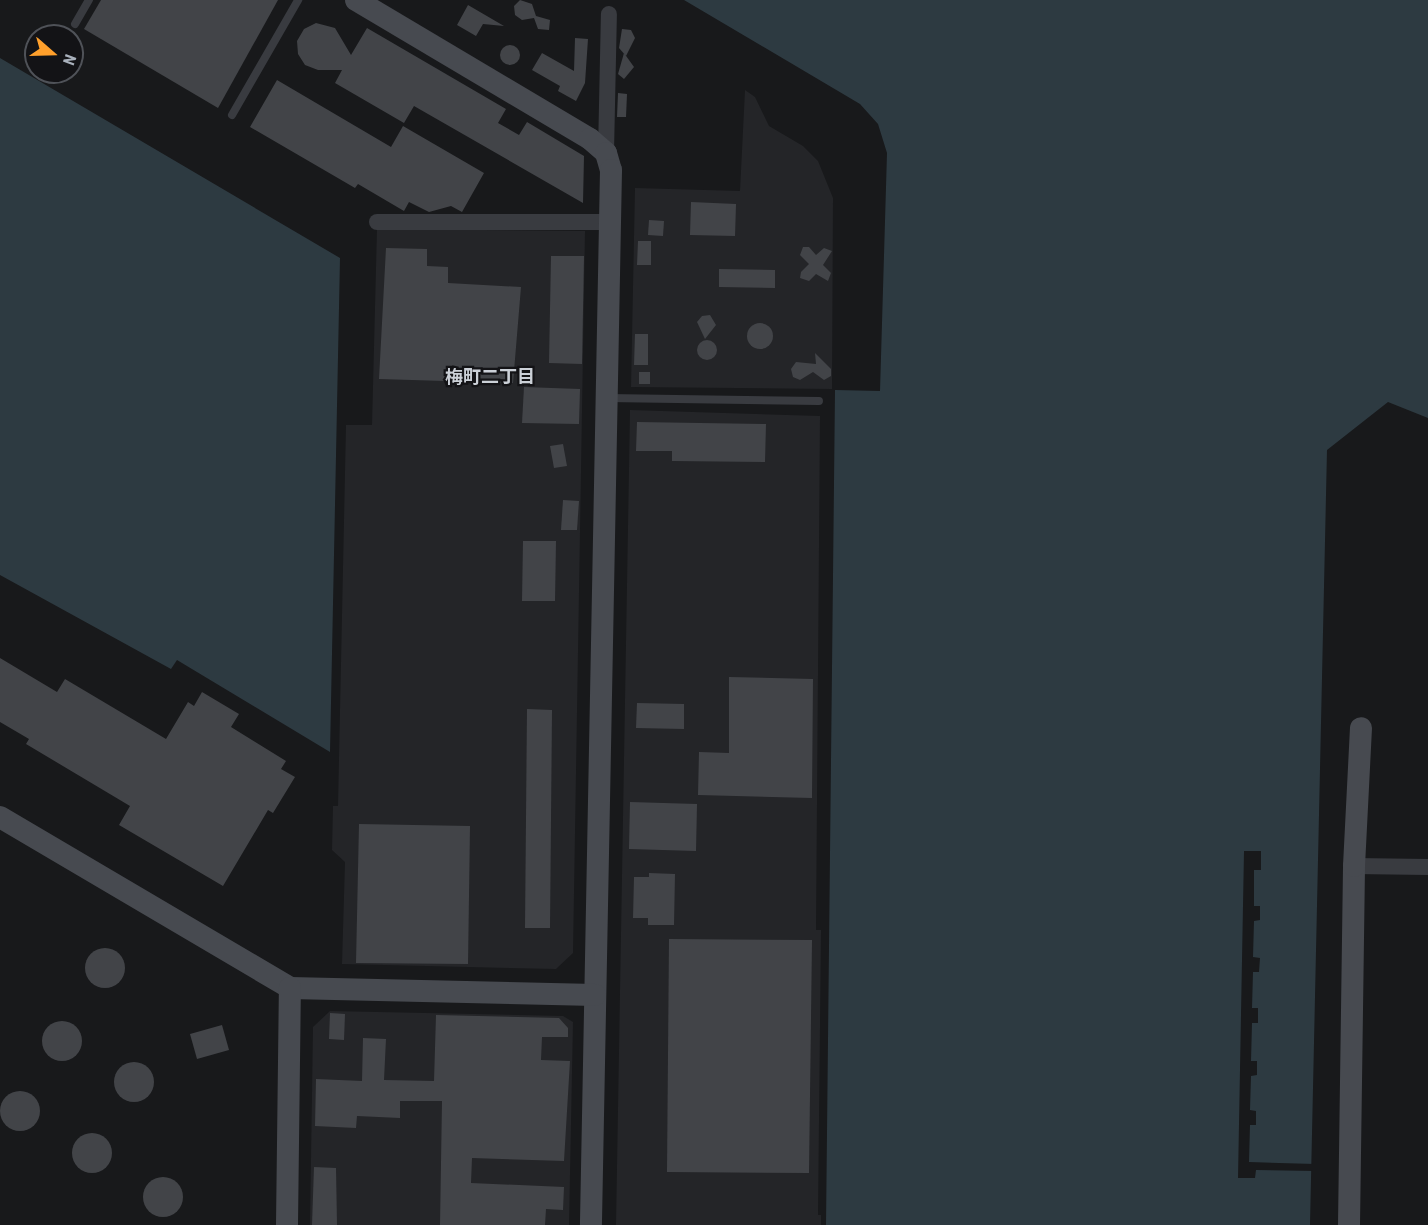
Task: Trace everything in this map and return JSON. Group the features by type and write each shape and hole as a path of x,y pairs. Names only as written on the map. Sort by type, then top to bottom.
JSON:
{"street":[{"path":"356,0 590,139 606,153"},
{"path":"591,1225 611,170 606,153 609,14"},
{"path":"377,222 610,222"},
{"path":"1348,1225 1354,866 1360,728"},
{"path":"0,817 290,988 595,995"},
{"path":"1354,866 1428,867"},
{"path":"287,1225 290,988"}],"lane":[{"path":"75,24 89,0"},
{"path":"231,115 298,0"},
{"path":"606,398 819,401"}],"shaded area":[{"path":"684,0 1428,0 1428,418 1388,402 1327,450 1310,1225 826,1225 835,390 880,391 887,153 878,124 860,104"},
{"path":"0,58 24,72 24,84 44,84 340,258 330,752 177,660 171,669 0,575"},
{"path":"745,90 755,97 769,126 803,146 818,161 833,198 832,389 631,387 635,188 740,191"},
{"path":"377,229 585,231 573,953 556,969 342,964 345,862 332,850 333,806 338,806 346,425 372,425"},
{"path":"630,410 820,416 816,930 821,930 818,1215 821,1215 821,1225 616,1225"},
{"path":"330,1011 563,1016 573,1022 569,1225 310,1225 313,1027"}],"pier":[{"path":"1244,851 1261,851 1261,870 1254,870 1254,906 1260,906 1260,920 1254,921 1253,957 1260,958 1259,972 1253,972 1252,1008 1258,1008 1258,1023 1252,1023 1251,1061 1257,1061 1257,1075 1251,1076 1250,1110 1256,1111 1256,1125 1250,1125 1249,1162 1315,1164 1315,1171 1256,1170 1255,1178 1238,1178"}],"building":[{"path":"101,0 278,0 218,108 84,29"},
{"path":"520,0 532,4 536,16 550,20 549,30 538,29 534,18 522,20 515,15 514,6"},
{"path":"468,5 504,26 483,24 476,36 457,25"},
{"path":"316,23 335,28 351,55 367,28 506,109 498,123 519,135 527,122 584,156 583,203 414,106 404,123 335,83 342,70 318,70 305,65 298,54 297,41 304,29"},
{"path":"622,29 631,30 635,38 626,56 619,48"},
{"path":"575,38 588,39 585,83 576,101 558,91 560,86 532,70 542,53 574,71"},
{"path":"510,45 517,48 520,55 517,62 510,65 503,62 500,55 503,48"},
{"path":"624,53 634,67 624,79 618,74"},
{"path":"277,80 391,147 403,126 484,173 462,212 451,206 429,212 409,202 404,211 358,184 355,188 250,127"},
{"path":"618,93 627,94 626,117 617,117"},
{"path":"691,202 736,204 735,236 690,235"},
{"path":"649,220 664,221 663,236 648,235"},
{"path":"638,241 651,241 651,265 637,265"},
{"path":"803,247 809,247 816,255 824,248 832,251 823,265 831,273 828,281 816,274 809,281 800,278 801,272 809,264 800,255"},
{"path":"386,248 427,249 427,266 448,267 448,283 521,287 513,383 379,379"},
{"path":"551,256 584,256 582,364 549,363"},
{"path":"719,269 775,270 775,288 719,287"},
{"path":"710,315 716,325 705,339 697,322 702,316"},
{"path":"760,323 769,327 773,336 769,345 760,349 751,345 747,336 751,327"},
{"path":"635,334 648,334 648,365 634,365"},
{"path":"707,340 714,343 717,350 714,357 707,360 700,357 697,350 700,343"},
{"path":"815,353 831,369 831,376 824,380 813,372 800,380 793,377 791,369 796,362 816,364"},
{"path":"639,372 650,372 650,384 639,384"},
{"path":"524,387 580,389 579,424 522,423"},
{"path":"637,422 766,424 765,462 672,461 672,451 636,451"},
{"path":"563,444 567,466 554,468 550,446"},
{"path":"563,500 579,501 577,530 561,530"},
{"path":"523,541 556,541 555,601 522,601"},
{"path":"0,658 57,692 65,679 166,739 188,702 194,706 202,692 239,714 231,727 286,761 281,769 295,777 273,813 268,810 223,886 119,825 130,806 26,744 29,739 0,722"},
{"path":"729,677 813,679 812,798 698,795 699,752 729,753"},
{"path":"637,703 684,704 684,729 636,728"},
{"path":"527,709 552,710 550,928 525,928"},
{"path":"630,802 697,804 696,851 629,849"},
{"path":"359,824 470,826 468,964 356,963"},
{"path":"649,873 675,874 674,925 648,925 648,918 633,918 634,877 649,877"},
{"path":"669,939 812,940 809,1173 667,1172"},
{"path":"105,948 113,949 119,954 124,960 124,976 119,982 113,987 105,988 97,987 91,982 86,976 85,968 86,960 91,954 97,949"},
{"path":"330,1013 345,1014 344,1040 329,1039"},
{"path":"436,1015 559,1018 568,1028 568,1037 542,1037 541,1060 570,1061 564,1161 472,1158 471,1183 564,1187 563,1210 546,1209 545,1225 440,1225 442,1101 400,1101 400,1118 357,1116 356,1128 315,1126 316,1079 362,1081 363,1038 386,1039 384,1080 434,1081"},
{"path":"62,1021 70,1022 76,1027 81,1033 81,1049 76,1055 70,1060 62,1061 54,1060 48,1055 43,1049 42,1041 43,1033 48,1027 54,1022"},
{"path":"222,1025 229,1050 197,1059 190,1034"},
{"path":"134,1062 142,1063 148,1068 153,1074 153,1090 148,1096 142,1101 134,1102 126,1101 120,1096 115,1090 114,1082 115,1074 120,1068 126,1063"},
{"path":"20,1091 28,1092 34,1097 39,1103 39,1119 34,1125 28,1130 20,1131 12,1130 6,1125 1,1119 0,1111 1,1103 6,1097 12,1092"},
{"path":"92,1133 100,1134 106,1139 111,1145 111,1161 106,1167 100,1172 92,1173 84,1172 78,1167 73,1161 72,1153 73,1145 78,1139 84,1134"},
{"path":"314,1167 336,1168 337,1225 312,1225"},
{"path":"163,1177 171,1178 177,1183 182,1189 182,1205 177,1211 171,1216 163,1217 155,1216 149,1211 144,1205 143,1197 144,1189 149,1183 155,1178"}],"district":[{"name":"梅町二丁目","path":"490,377"}]}
